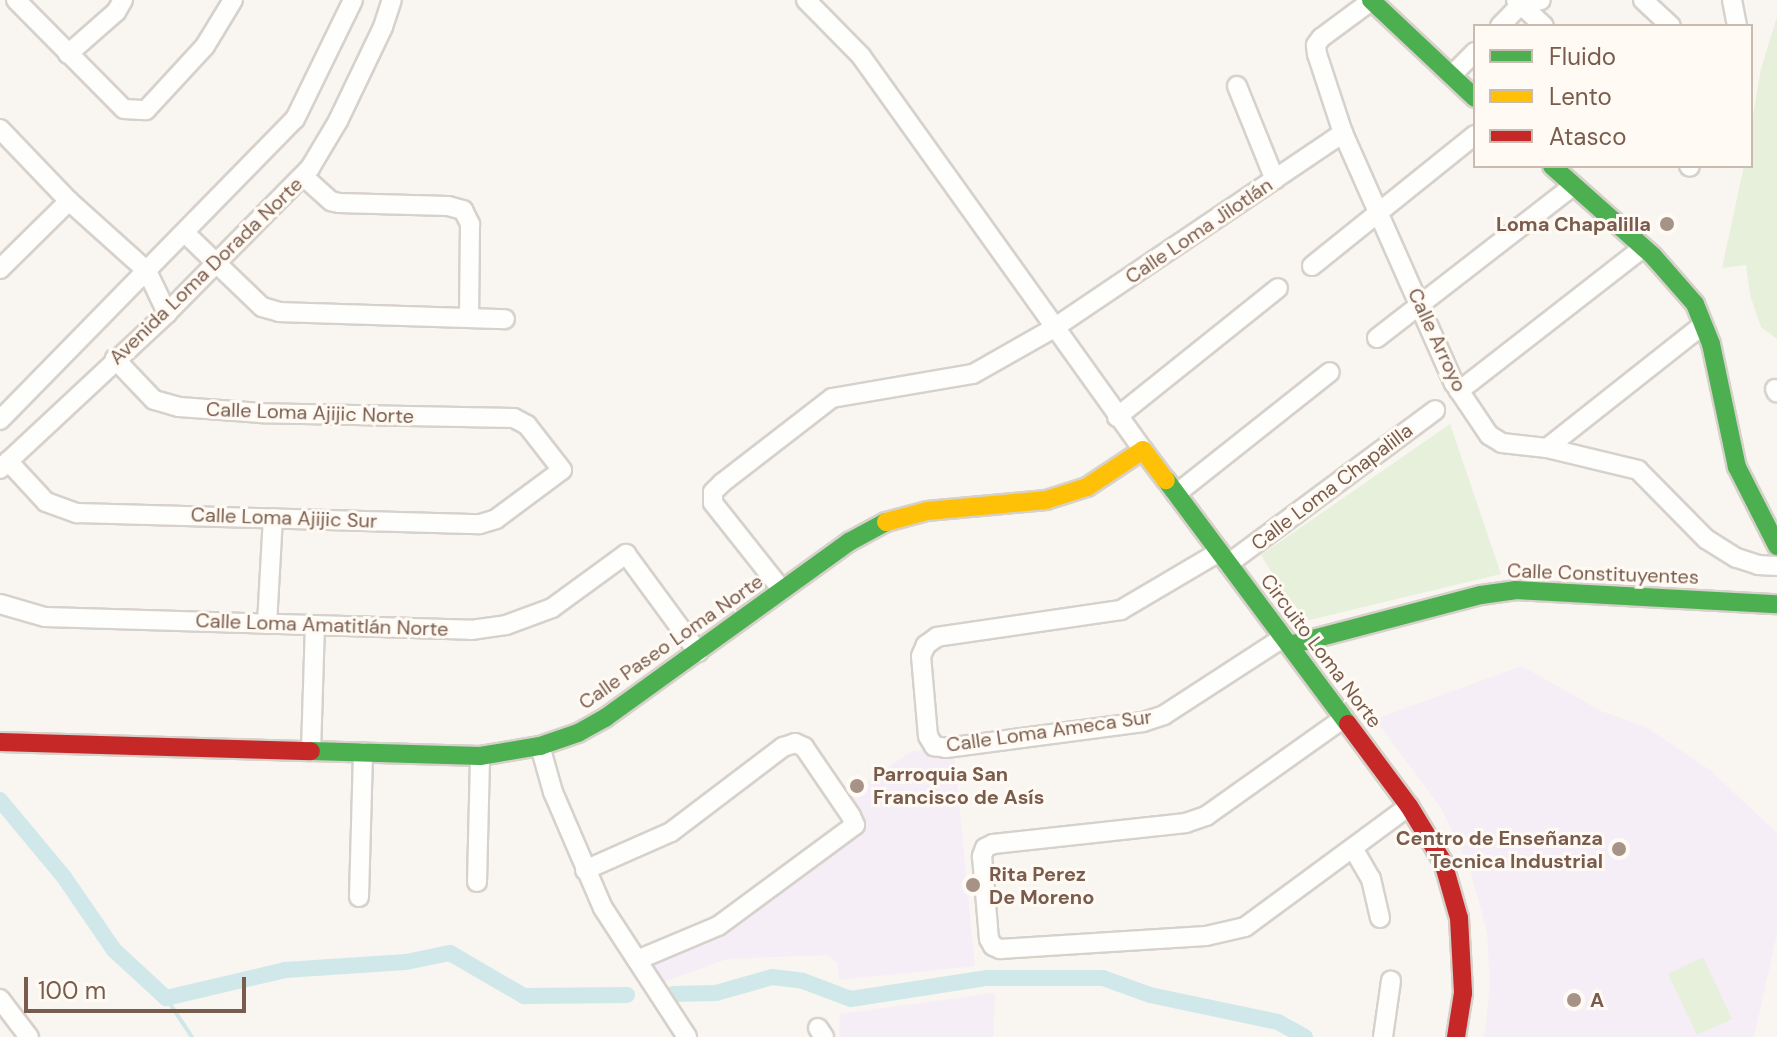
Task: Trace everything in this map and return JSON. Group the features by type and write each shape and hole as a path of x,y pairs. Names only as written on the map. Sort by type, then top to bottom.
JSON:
{"street":[{"path":"16,0 124,109 146,110 205,46 233,0"},
{"path":"68,54 116,12 123,0"},
{"name":"Avenida Loma Dorada Norte","path":"0,420 186,234 295,119 353,0"},
{"name":"Avenida Loma Dorada Norte","path":"4,465 167,313 303,176 338,121 383,27 392,0"},
{"name":"Circuito Loma Norte","path":"806,0 861,56 931,150 1117,417 1409,806 1443,862 1459,918 1463,993 1456,1037"},
{"path":"1371,0 1472,91"},
{"name":"Calle Arroyo","path":"1371,0 1316,45 1343,133 1459,391 1489,435 1502,443 1547,448 1638,470 1706,539 1737,558 1758,565 1777,566"},
{"path":"1502,24 1518,2 1537,18 1553,0"},
{"path":"1643,0 1669,24"},
{"path":"1732,0 1737,24"},
{"path":"1452,75 1473,54"},
{"path":"1237,86 1275,180"},
{"path":"0,129 69,201 147,271 167,313"},
{"name":"Calle Loma Jilotlán","path":"782,590 713,503 713,492 832,398 973,374 1054,328 1343,133"},
{"path":"1312,266 1473,137"},
{"path":"1554,168 1643,248 1695,304 1711,344 1737,467 1777,546"},
{"path":"303,176 331,201 339,203 448,206 463,210 470,224 469,318"},
{"path":"1377,338 1574,185"},
{"path":"0,269 69,201"},
{"path":"186,234 262,307 279,312 505,319"},
{"path":"1459,391 1643,248"},
{"path":"1117,417 1278,288"},
{"path":"1547,448 1703,325"},
{"name":"Calle Loma Ajijic Norte","path":"115,359 154,400 179,407 262,413 522,421 562,470"},
{"path":"1176,494 1330,372"},
{"name":"Calle Loma Chapalilla","path":"934,746 928,736 921,656 926,645 937,637 1121,610 1224,558 1435,410"},
{"name":"Calle Paseo Loma Norte","path":"0,742 480,756 540,746 578,733 605,718 849,542 889,521 927,511 1046,500 1087,487 1143,450"},
{"name":"Calle Loma Ajijic Sur","path":"4,465 46,502 77,513 480,524 496,519 562,470"},
{"path":"267,624 273,518"},
{"name":"Calle Loma Amatitlán Norte","path":"0,604 45,617 471,630 506,625 552,608 626,554 698,652"},
{"name":"Calle Constituyentes","path":"1287,641 1481,595 1515,590 1777,604"},
{"path":"311,751 315,625"},
{"name":"Calle Loma Ameca Sur","path":"934,746 946,748 1143,722 1164,715 1287,641"},
{"path":"1344,718 1206,816 1186,823 993,844 985,848 982,856 989,939 993,946 1000,949 1229,932 1260,917 1409,806"},
{"path":"585,870 671,832 783,747 795,743 804,747 855,825 718,926 637,960"},
{"path":"540,746 553,792 585,870 598,912 637,960 687,1037"},
{"path":"359,897 363,752"},
{"path":"477,882 480,756"},
{"path":"1353,848 1371,879 1380,918"},
{"path":"1383,1037 1391,981"},
{"path":"0,999 29,1037"}],"shaded area":[{"name":"Centro de Enseñanza Tecnica Industrial","path":"1522,666 1601,711 1646,727 1711,771 1777,833 1777,934 1754,1037 1484,1037 1490,987 1487,932 1469,866 1441,808 1375,719"},
{"path":"954,750 975,966 839,980 838,964 827,955 727,959 661,983 647,963 722,933 867,825 846,796 912,751"},
{"path":"995,993 993,1037 839,1037 840,1014"}],"green space":[{"path":"1777,17 1777,339 1761,327 1750,295 1746,265 1722,268 1744,168 1753,168 1753,115 1761,69"},
{"path":"1450,424 1501,574 1301,622 1261,555"},
{"path":"1703,957 1732,1019 1697,1035 1668,974"}],"waterway":[{"path":"0,800 64,877 114,950 166,998 285,970 406,962 450,953 524,996 627,995"},
{"path":"673,994 716,993 772,977 803,981 851,999 987,978 1103,978 1150,995 1278,1022 1305,1037"},
{"path":"166,998 192,1037"}],"traffic: fast":[{"path":"1371,0 1473,96"},
{"path":"1554,168 1653,256 1695,304 1711,344 1737,467 1777,546"},
{"path":"1166,480 1348,724"},
{"path":"311,751 480,756 540,746 578,733 605,718 849,542 886,522"},
{"path":"1290,645 1481,595 1515,590 1777,604"}],"traffic: slow":[{"path":"886,522 927,511 1046,500 1087,487 1143,450 1166,480"}],"traffic: jam":[{"path":"1348,724 1409,806 1443,862 1459,918 1463,993 1456,1037"},
{"path":"0,742 311,751"}],"place":[{"name":"Loma Chapalilla","path":"1667,224"},
{"name":"Parroquia San Francisco de Asís","path":"857,786"},
{"name":"Centro de Enseñanza Tecnica Industrial","path":"1619,849"},
{"name":"Rita Perez De Moreno","path":"973,885"},
{"name":"A","path":"1574,1000"}]}
